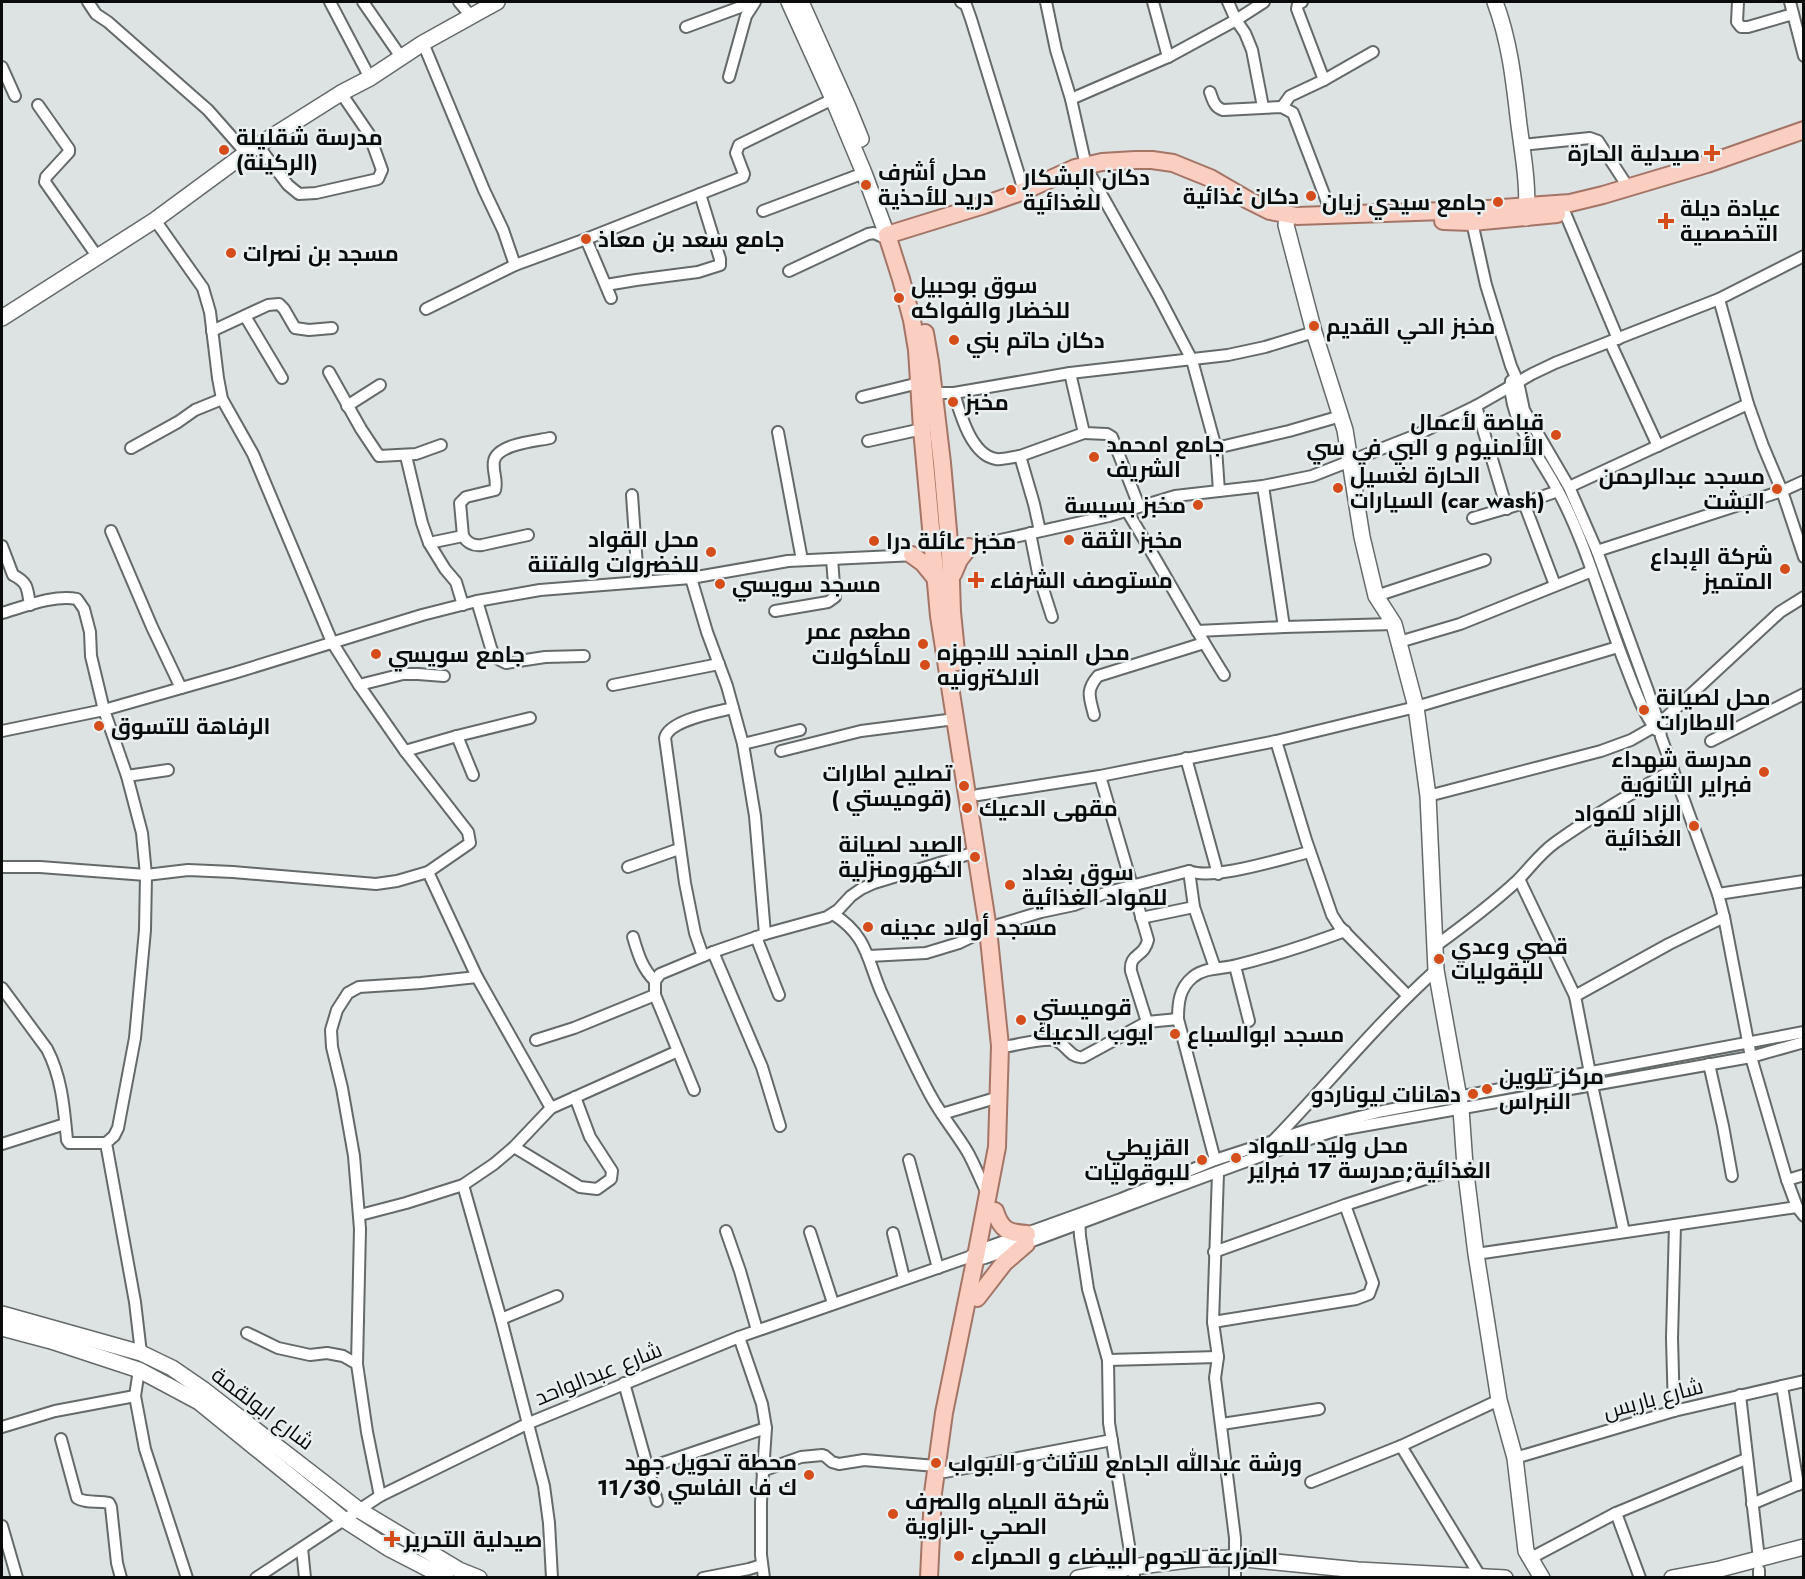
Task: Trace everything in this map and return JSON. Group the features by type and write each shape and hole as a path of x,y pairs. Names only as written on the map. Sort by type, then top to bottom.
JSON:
{"main road":[{"path":"1564,208 1707,164 1803,130"},
{"path":"893,238 985,213 1102,162 1152,160 1173,163 1210,178 1287,220 1413,221 1602,204 1803,142"},
{"path":"893,238 1024,191 1066,171 1088,170"},
{"path":"1287,220 1332,215 1473,216"},
{"path":"893,238 917,350 922,429 942,554"},
{"path":"893,238 911,274 930,362 944,580 952,612 978,795 1009,1046 1009,1100 1005,1149 944,1413 940,1578"},
{"path":"969,547 944,580 939,616 976,852 993,927 1000,1046 997,1147 992,1203 1002,1227 1027,1239 1004,1263 977,1298"},
{"path":"912,555 944,580"},
{"path":"929,1578 931,1521 977,1298 979,1255"}],"street":[{"path":"88,2 96,14 208,110 299,194 316,194 378,179 382,170 369,135 341,93"},
{"path":"330,2 370,78"},
{"path":"363,2 401,57"},
{"path":"459,2 471,16"},
{"path":"2,316 155,220 252,150 341,93 370,78 423,43 498,2"},
{"path":"686,27 754,2 746,16 729,77"},
{"path":"789,2 893,238"},
{"path":"801,2 848,107 893,238"},
{"path":"962,2 966,5 971,19 1024,191"},
{"path":"1046,2 1056,50 1071,99 1088,170 1192,360 1216,448 1220,491"},
{"path":"1154,2 1168,57"},
{"path":"1228,2 1252,50 1263,107"},
{"path":"1071,99 1168,57 1264,2"},
{"path":"1302,2 1298,4 1297,9 1324,80"},
{"path":"1495,2 1509,49 1522,145 1526,212"},
{"path":"1738,2 1737,22 1741,27 1793,14"},
{"path":"1790,2 1803,56"},
{"path":"423,43 503,230 515,265"},
{"path":"1282,107 1290,96 1324,80 1372,52"},
{"path":"2,69 15,96"},
{"path":"1210,92 1214,104 1223,110 1282,107 1293,113 1332,215"},
{"path":"426,309 515,265 743,177 736,153 739,145 833,99"},
{"path":"38,105 69,152 46,177 45,182 97,256"},
{"path":"1522,145 1590,138 1598,141 1628,187"},
{"path":"763,211 864,174"},
{"path":"606,285 698,272 720,265 700,194"},
{"path":"1564,208 1614,341 1658,446"},
{"path":"1473,216 1486,285 1511,366 1516,413 1520,425 1564,489 1597,551 1718,894 1751,1057 1787,1180 1800,1212 1675,1225 1476,1254"},
{"path":"2,867 40,867 146,875 188,870 233,872 376,884 428,872 470,843 470,835 405,751 332,642 253,454 222,399 210,312 203,288 155,220"},
{"path":"1287,220 1314,332 1341,416 1351,462 1362,537 1376,596 1394,624 1416,707 1428,796 1436,970 1460,1104 1476,1254 1499,1400 1515,1458 1526,1551 1542,1578"},
{"path":"789,271 868,234 874,233 893,238"},
{"path":"586,239 611,298"},
{"path":"2,730 104,710 477,601 540,590 691,578 788,561 942,554 1127,511 1175,496 1263,486 1312,476 1414,436 1556,363 1719,299 1803,256"},
{"path":"1719,299 1748,404 1782,491 1803,557"},
{"path":"212,331 268,305 279,304 295,328 309,330 332,328"},
{"path":"245,316 282,378"},
{"path":"933,393 954,393 1070,373 1228,355 1265,347 1314,332"},
{"path":"329,372 376,454 383,457 406,456 432,450 441,445"},
{"path":"1070,373 1084,433"},
{"path":"861,397 919,383"},
{"path":"347,406 381,385"},
{"path":"954,393 961,418 970,435 983,453 995,459 1020,456 1084,433 1107,434 1112,437 1139,506"},
{"path":"130,448 195,410 222,399"},
{"path":"1473,518 1564,489 1748,404"},
{"path":"1476,406 1507,509"},
{"path":"1216,448 1290,431 1341,416"},
{"path":"868,441 922,429"},
{"path":"778,432 802,560"},
{"path":"528,535 497,543 476,546 470,544 463,536 460,504 466,497 495,490 493,464 496,455 505,448 550,438"},
{"path":"406,456 429,543 456,582 463,605"},
{"path":"1020,456 1034,504 1038,573 1052,617"},
{"path":"1597,551 1782,491 1803,481"},
{"path":"1263,486 1284,627"},
{"path":"1564,489 1574,525 1637,695 1657,725"},
{"path":"632,495 638,581"},
{"path":"1524,503 1555,585"},
{"path":"1127,511 1224,675"},
{"path":"111,531 181,688"},
{"path":"429,543 463,536"},
{"path":"2,546 13,575 23,580 27,586 30,605"},
{"path":"775,610 828,602 834,599 832,559"},
{"path":"1376,596 1485,560"},
{"path":"1399,642 1460,624 1592,571"},
{"path":"691,578 743,744 755,816 761,936 779,995"},
{"path":"2,613 65,597 77,599 81,603 90,632 91,656 104,710 127,776 142,833 146,875 135,1038 118,1128 114,1136 106,1143 69,1143 61,1088 52,1059 2,988"},
{"path":"477,601 491,648 495,657 500,660 506,663 545,657 584,656"},
{"path":"1428,796 1601,751 1631,740 1657,725 1780,612 1802,601"},
{"path":"1197,631 1394,624"},
{"path":"1094,715 1089,689 1098,676 1204,643"},
{"path":"978,795 1100,776 1276,741 1416,707 1618,646"},
{"path":"613,685 719,664"},
{"path":"359,685 403,674 444,676"},
{"path":"1711,741 1803,694"},
{"path":"733,708 672,727 664,738 679,849 695,933 708,954 762,1067 780,1126"},
{"path":"405,751 530,718"},
{"path":"781,751 861,731 956,718"},
{"path":"743,744 800,730"},
{"path":"457,736 473,775"},
{"path":"1276,741 1310,852 1335,920 1408,996"},
{"path":"1186,758 1218,874"},
{"path":"127,776 168,770"},
{"path":"1434,947 1490,906 1556,842 1625,796 1673,770"},
{"path":"1100,776 1147,943 1144,950 1134,958 1130,965 1147,1022"},
{"path":"628,867 679,849"},
{"path":"654,981 663,972 708,954 833,914 856,893 874,883 976,852"},
{"path":"869,956 926,953 959,943 993,927 1041,912 1074,905 1132,885 1189,871 1197,874 1218,874 1310,852"},
{"path":"1189,871 1194,907 1215,968"},
{"path":"428,872 477,977 551,1108"},
{"path":"1519,879 1575,996 1590,1073"},
{"path":"1718,894 1803,881"},
{"path":"1141,918 1194,907"},
{"path":"833,914 854,931 869,956 881,992 931,1097 968,1153 992,1203"},
{"path":"1575,996 1724,916"},
{"path":"1215,1161 1178,1020 1179,999 1186,984 1194,976 1215,968 1234,966 1345,931"},
{"path":"633,937 641,963 654,981 655,995 694,1090"},
{"path":"1234,966 1249,1021"},
{"path":"1272,1142 1408,996 1436,970"},
{"path":"380,1496 367,1432 357,1364 360,1215 354,1155 332,1047 331,1030 337,1010 348,993 359,987 477,977"},
{"path":"536,1040 574,1028 655,995"},
{"path":"1009,1046 1056,1041 1078,1058 1147,1022 1178,1020"},
{"path":"1079,1220 1334,1131 1590,1073 1803,1032"},
{"path":"1079,1220 1121,1199 1215,1161 1310,1129 1383,1111 1460,1104 1593,1085 1751,1057 1803,1042"},
{"path":"360,1215 463,1185 514,1147 551,1108 678,1051"},
{"path":"1709,1064 1732,1176"},
{"path":"1593,1085 1624,1232"},
{"path":"514,1147 580,1187 597,1189 612,1179 612,1171 590,1137 575,1097"},
{"path":"942,1114 999,1097"},
{"path":"2,1144 65,1124"},
{"path":"106,1143 135,1302 141,1353"},
{"path":"909,1160 938,1268"},
{"path":"1214,1252 1344,1205 1465,1166"},
{"path":"1218,1173 1214,1252 1213,1322 1218,1357 1215,1378 1235,1538 1235,1567"},
{"path":"1787,1180 1803,1175"},
{"path":"463,1185 529,1423 548,1504 552,1578"},
{"path":"1213,1322 1356,1299 1369,1294 1373,1283 1344,1205"},
{"path":"1079,1220 1089,1289 1108,1360 1109,1423 1131,1573"},
{"name":"شارع عبدالواحد","path":"260,1577 380,1496 529,1423 757,1330 1079,1220"},
{"path":"1674,1411 1672,1338 1675,1225"},
{"path":"726,1231 757,1330"},
{"path":"810,1232 833,1303"},
{"path":"893,1233 904,1278"},
{"path":"501,1318 557,1296"},
{"name":"شارع ابولقمة","path":"2,1314 141,1353 172,1368 204,1390 359,1510 459,1570 478,1578"},
{"name":"شارع ابولقمة","path":"2,1328 51,1341 139,1370 200,1402 343,1519 388,1548 446,1578"},
{"path":"247,1333 278,1348 310,1355 327,1353 343,1356 357,1364"},
{"path":"739,1337 762,1404 766,1428 762,1471 764,1578"},
{"path":"1108,1360 1218,1357"},
{"path":"139,1370 135,1396 145,1449 187,1578"},
{"name":"شارع باريس","path":"1515,1458 1674,1411 1803,1381"},
{"path":"624,1383 657,1501"},
{"path":"1752,1504 1801,1484 1782,1386"},
{"path":"1740,1395 1759,1569"},
{"path":"2,1427 56,1411 135,1396"},
{"path":"1311,1482 1401,1446 1499,1400"},
{"path":"1222,1424 1319,1409"},
{"path":"648,1468 766,1428"},
{"path":"61,1439 77,1498 81,1501 104,1501 111,1507 117,1563 121,1578"},
{"path":"762,1471 795,1458 822,1455 839,1464 864,1460 941,1469 1112,1440"},
{"path":"1401,1446 1480,1576"},
{"path":"1529,1559 1616,1513 1746,1459"},
{"path":"1616,1513 1640,1578"},
{"path":"2,1526 17,1578"},
{"path":"1672,1578 1720,1569 1759,1569 1803,1547"},
{"path":"302,1548 305,1578"},
{"path":"1725,1578 1803,1556"},
{"path":"703,1578 762,1565"},
{"path":"1078,1578 1190,1566 1348,1569 1505,1578"},
{"path":"1235,1567 1364,1578"}],"place":[{"name":"مدرسة شقليلة (الركينة)","path":"224,150"},
{"name":"صيدلية الحارة","path":"1712,153"},
{"name":"محل أشرف دريد للأحذية","path":"866,185"},
{"name":"دكان البشكار للغذائية","path":"1011,190"},
{"name":"دكان غذائية","path":"1311,196"},
{"name":"جامع سيدي زيان","path":"1498,202"},
{"name":"عيادة ديلة التخصصية","path":"1666,221"},
{"name":"جامع سعد بن معاذ","path":"586,239"},
{"name":"مسجد بن نصرات","path":"231,253"},
{"name":"سوق بوحبيل للخضار والفواكه","path":"899,298"},
{"name":"مخبز الحي القديم","path":"1314,326"},
{"name":"دكان حاتم بني","path":"954,340"},
{"name":"مخبز","path":"953,402"},
{"name":"قباصة لأعمال الألمنيوم و البي في سي","path":"1556,435"},
{"name":"جامع امحمد الشريف","path":"1094,457"},
{"name":"الحارة لغسيل السيارات (car wash)","path":"1338,488"},
{"name":"مسجد عبدالرحمن البشت","path":"1777,489"},
{"name":"مخبز بسيسة","path":"1198,505"},
{"name":"مخبز الثقة","path":"1069,540"},
{"name":"مخبز عائلة درا","path":"874,541"},
{"name":"محل القواد للخضروات والفتنة","path":"711,552"},
{"name":"شركة الإبداع المتميز","path":"1785,569"},
{"name":"مستوصف الشرفاء","path":"976,580"},
{"name":"مسجد سويسي","path":"720,584"},
{"name":"مطعم عمر للمأكولات","path":"923,644"},
{"name":"جامع سويسي","path":"376,654"},
{"name":"محل المنجد للاجهزه الالكترونيه","path":"925,665"},
{"name":"محل لصيانة الاطارات","path":"1644,710"},
{"name":"الرفاهة للتسوق","path":"99,726"},
{"name":"مدرسة شهداء فبراير الثانوية","path":"1764,772"},
{"name":"تصليح اطارات ( قوميستي)","path":"964,786"},
{"name":"مقهى الدعيك","path":"967,808"},
{"name":"الزاد للمواد الغذائية","path":"1694,826"},
{"name":"الصيد لصيانة الكهرومنزلية","path":"975,857"},
{"name":"سوق بغداد للمواد الغذائية","path":"1010,885"},
{"name":"مسجد أولاد عجينه","path":"868,927"},
{"name":"قصي وعدي للبقوليات","path":"1439,959"},
{"name":"قوميستي ايوب الدعيك","path":"1021,1020"},
{"name":"مسجد ابوالسباع","path":"1175,1034"},
{"name":"مركز تلوين النبراس","path":"1487,1089"},
{"name":"دهانات ليوناردو","path":"1473,1094"},
{"name":"محل وليد للمواد الغذائية;مدرسة 17 فبراير","path":"1236,1158"},
{"name":"القزيطي للبوقوليات","path":"1202,1160"},
{"name":"ورشة عبدالله الجامع للاثاث و الابواب","path":"936,1463"},
{"name":"محطة تحويل جهد 11/30 ك ف الفاسي","path":"809,1475"},
{"name":"شركة المياه والصرف الصحي -الزاوية","path":"893,1514"},
{"name":"صيدلية التحرير","path":"392,1539"},
{"name":"المزرعة للحوم البيضاء و الحمراء","path":"959,1556"}]}
